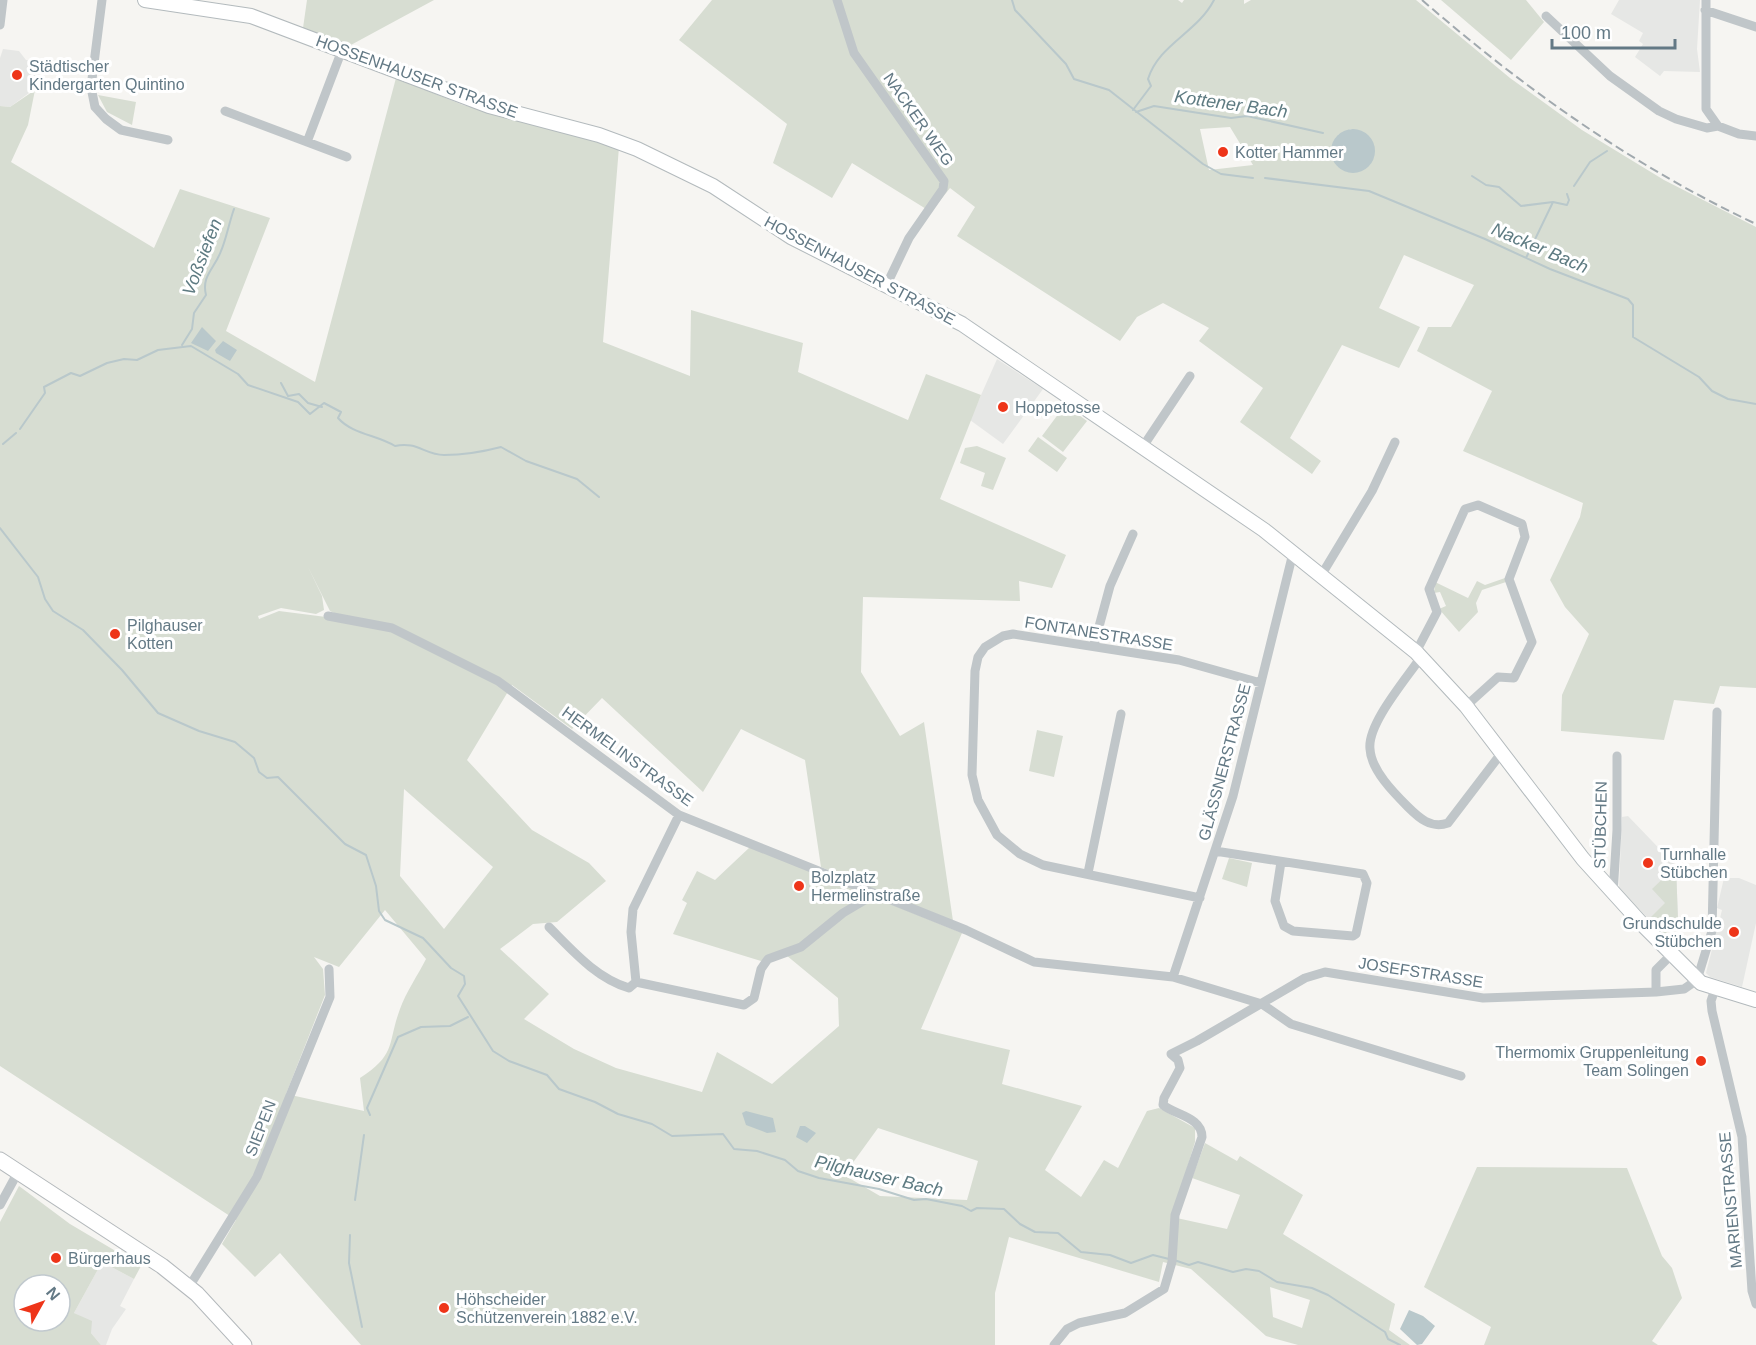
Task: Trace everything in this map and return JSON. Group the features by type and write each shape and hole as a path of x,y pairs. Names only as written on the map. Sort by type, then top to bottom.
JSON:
{"main road":[{"path":"0,1160 150,1257 189,1287 244,1345"}],"street":[{"path":"0,25 3,0"},
{"path":"102,0 91,87 95,107 106,119 122,130 168,140"},
{"name":"HOSSENHAUSER STRASSE","path":"145,0 251,16 489,106 599,135 638,149 713,186 791,237 887,284 980,335 1293,552 1419,655 1503,751 1583,859 1671,955 1697,980 1715,989 1756,1000"},
{"name":"NACKER WEG","path":"837,0 854,53 944,181 943,189 909,238 887,284"},
{"path":"1718,126 1706,109 1705,5 1756,27"},
{"path":"1546,16 1610,76 1648,104 1676,119 1707,128 1718,126 1739,134 1756,136"},
{"path":"307,142 342,50"},
{"path":"225,111 347,157"},
{"path":"1142,448 1190,376"},
{"path":"1322,574 1372,491 1395,442"},
{"path":"1466,706 1498,677 1514,678 1532,642 1509,579 1526,537 1522,524 1478,505 1465,509 1429,589 1437,612 1419,655 1382,714 1370,742 1372,756 1389,787 1422,821 1442,825 1448,823 1503,751"},
{"path":"1094,645 1110,586 1133,534"},
{"name":"GLÄSSNERSTRASSE","path":"1173,977 1234,792 1293,552"},
{"name":"HERMELINSTRASSE","path":"328,616 392,628 498,681 679,815 966,930 1041,964 1173,977 1262,1004 1291,1024 1461,1076"},
{"name":"FONTANESTRASSE","path":"1200,898 1043,865 1020,854 998,835 978,800 972,775 976,663 989,643 1013,634 1179,660 1261,683"},
{"path":"1697,980 1712,931 1717,712"},
{"path":"1088,873 1120,714"},
{"name":"STÜBCHEN","path":"1613,894 1617,830 1617,756"},
{"path":"636,982 631,932 633,909 679,815"},
{"path":"1215,851 1360,873 1365,876 1367,883 1356,934 1353,936 1293,931 1284,926 1275,901 1281,862"},
{"path":"636,982 744,1005 754,998 761,969 768,959 801,947 843,913 875,894"},
{"path":"549,927 588,965 610,981 629,988 636,982"},
{"path":"1656,992 1656,970 1671,955"},
{"name":"SIEPEN","path":"189,1287 257,1178 330,997 329,969"},
{"name":"JOSEFSTRASSE","path":"1054,1345 1067,1329 1079,1323 1125,1314 1154,1296 1166,1284 1172,1260 1175,1215 1202,1132 1194,1121 1163,1105 1164,1098 1180,1068 1178,1060 1171,1054 1305,978 1325,972 1483,998 1656,992 1684,989 1697,980"},
{"name":"MARIENSTRASSE","path":"1715,989 1711,1008 1742,1137 1752,1291 1756,1304"},
{"path":"0,1205 18,1172"}],"shaded area":[{"path":"307,0 434,0 349,46 303,28"},
{"path":"712,0 1178,0 1182,3 1184,0 1244,0 1244,4 1251,0 1416,0 1510,78 1582,130 1664,180 1756,227 1756,688 1720,686 1714,704 1674,700 1664,740 1561,731 1562,695 1589,634 1565,607 1550,580 1580,517 1583,503 1463,451 1492,391 1417,351 1428,327 1451,327 1474,285 1404,255 1379,308 1420,327 1399,368 1342,345 1290,438 1321,461 1312,474 1240,422 1263,388 1199,341 1209,328 1163,303 1137,317 1120,341 957,236 975,207 950,188 931,212 852,163 832,198 773,163 787,124 679,40","holes":["1230,127 1253,165 1209,170 1200,129","1351,129 1373,144 1374,157 1348,172 1337,166 1338,135"]},
{"path":"1441,0 1526,0 1544,22 1511,60"},
{"path":"1619,0 1700,0 1697,49 1700,72 1664,71 1660,76 1635,57 1643,44 1639,41 1643,33 1611,14"},
{"name":"Städtischer Kindergarten Quintino","path":"3,49 19,51 26,60 37,61 33,90 10,107 0,106 0,58"},
{"path":"396,78 463,105 619,147 603,342 690,376 691,310 803,343 798,372 908,420 926,374 981,395 940,499 1066,555 1052,588 1019,581 1020,601 863,597 861,672 900,736 924,722 953,921 821,867 805,760 741,729 703,792 602,698 572,729 512,685 467,760 532,830 589,863 606,881 557,922 533,924 500,949 549,994 524,1019 574,1049 616,1068 702,1092 717,1052 772,1084 839,1026 838,998 786,955 761,961 673,934 687,903 682,900 697,871 715,880 750,847 962,933 921,1029 1010,1050 1002,1084 1082,1106 1045,1170 1081,1197 1104,1160 1118,1168 1147,1111 1159,1108 1195,1128 1195,1142 1172,1217 1227,1229 1240,1195 1192,1178 1205,1143 1237,1161 1240,1156 1303,1195 1283,1234 1395,1304 1389,1330 1410,1345 1298,1345 1266,1336 1191,1269 1163,1262 1159,1282 1009,1237 995,1293 995,1345 361,1345 280,1253 255,1277 222,1244 236,1220 0,1066 0,106 10,107 35,90 28,125 11,162 154,248 180,189 270,218 226,331 315,382","holes":["308,567 330,611 336,614 334,618 279,611 259,619 258,616 281,608 316,614 324,610 322,596","404,789 493,867 444,929 400,876","385,910 426,959 403,1003 389,1048 380,1062 360,1078 364,1111 286,1094 325,995 323,969 314,957 339,967","878,1128 978,1161 967,1200 880,1196 844,1175","1270,1287 1310,1300 1302,1328 1273,1317"]},
{"path":"98,95 136,102 132,125 107,112"},
{"path":"1353,129 1368,136 1375,151 1368,166 1353,173 1338,166 1331,151 1338,136"},
{"path":"202,327 216,341 208,351 191,343"},
{"path":"223,341 237,350 230,361 216,353 215,350"},
{"name":"Hoppetosse","path":"997,359 1043,389 1003,444 970,420"},
{"path":"1065,405 1087,421 1063,452 1042,436"},
{"path":"1038,437 1067,458 1057,472 1028,451"},
{"path":"977,446 1006,458 993,490 981,486 985,473 960,463 965,448"},
{"path":"1505,578 1506,582 1482,590 1476,603 1478,612 1459,632 1439,609 1446,606 1440,592 1434,593 1435,582 1468,598 1477,581 1485,585"},
{"path":"1037,730 1063,736 1054,777 1029,771"},
{"path":"1628,816 1676,866 1678,920 1664,935 1619,888 1622,817"},
{"path":"1229,858 1252,863 1247,887 1222,879"},
{"path":"1676,866 1678,920 1664,935 1649,919 1665,903 1652,889"},
{"name":"Grundschulde Stübchen","path":"1724,878 1739,878 1756,885 1756,923 1742,987 1710,977 1706,973 1722,910 1717,908"},
{"path":"746,1111 773,1118 776,1132 767,1133 746,1125 742,1113"},
{"path":"800,1126 805,1126 816,1133 807,1143 796,1137"},
{"path":"1477,1167 1627,1168 1662,1256 1672,1268 1682,1298 1652,1341 1658,1345 1484,1345 1491,1327 1424,1287"},
{"path":"19,1186 70,1224 141,1266 134,1279 102,1262 74,1313 92,1321 91,1333 101,1345 0,1345 0,1222"},
{"path":"102,1262 134,1279 120,1306 126,1309 112,1329 106,1345 101,1345 91,1333 91,1322 74,1313"},
{"path":"1409,1310 1423,1316 1435,1326 1422,1344 1417,1345 1400,1329"}],"waterway":[{"name":"Nacker Bach","path":"1012,0 1015,10 1066,64 1074,79 1109,90 1203,164 1221,174 1253,178"},
{"path":"1133,110 1151,86 1148,79 1153,67 1169,47 1198,21 1214,0"},
{"name":"Kottener Bach","path":"1136,112 1154,106 1231,118 1247,116 1323,133"},
{"name":"Kottener Bach","path":"1574,186 1590,162 1607,151"},
{"name":"Kottener Bach","path":"1472,176 1486,185 1499,187 1521,206 1553,202 1567,205 1569,200 1567,194"},
{"name":"Nacker Bach","path":"1265,178 1369,191 1485,239 1550,269 1628,299 1633,305 1633,337 1699,377 1712,391 1728,399 1756,404"},
{"name":"Kottener Bach","path":"1526,258 1553,202"},
{"name":"Voßsiefen","path":"182,345 192,329 194,313 206,295 205,282 223,247 234,209"},
{"path":"20,429 45,393 44,387 71,373 80,376 107,363 124,359 137,360 158,350 191,346 238,374 248,385 298,402 310,414 324,403 341,412 338,418 350,428 395,446 409,445 444,455 473,453 501,447 526,461 577,479 599,497"},
{"path":"281,383 288,396 299,394 308,403 322,407"},
{"path":"3,444 16,433"},
{"name":"Pilghauser Bach","path":"0,528 38,577 45,599 53,611 83,630 122,670 158,713 199,731 235,742 254,758 259,772 267,778 278,777 345,844 366,855 376,886 379,911 385,920 423,938 451,968 464,976 465,984 458,996 493,1051 509,1061 547,1075 559,1089 595,1102 618,1114 652,1124 672,1136 723,1134 734,1149 757,1151 785,1160 798,1171 819,1178 879,1189 914,1200 926,1199 962,1206 971,1211 977,1208 1004,1209 1020,1224 1035,1232 1058,1233 1081,1252 1110,1255 1131,1263 1153,1255 1169,1259"},
{"path":"370,1115 367,1108 398,1037 421,1027 450,1026 468,1017"},
{"path":"355,1200 364,1135"},
{"path":"350,1235 349,1263 362,1327"},
{"name":"Pilghauser Bach","path":"1174,1260 1189,1265 1198,1262 1233,1272 1246,1269 1259,1271 1277,1282 1312,1288 1328,1295 1385,1332 1388,1339 1400,1345"}],"railway":[{"path":"1422,0 1500,64 1582,124 1666,177 1756,224"}],"place":[{"name":"Städtischer Kindergarten Quintino","path":"17,75"},
{"name":"Kotter Hammer","path":"1223,152"},
{"name":"Hoppetosse","path":"1003,407"},
{"name":"Pilghauser Kotten","path":"115,634"},
{"name":"Turnhalle Stübchen","path":"1648,863"},
{"name":"Bolzplatz Hermelinstraße","path":"799,886"},
{"name":"Grundschulde Stübchen","path":"1734,932"},
{"name":"Thermomix Gruppenleitung Team Solingen","path":"1701,1061"},
{"name":"Bürgerhaus","path":"56,1258"},
{"name":"Höhscheider Schützenverein 1882 e.V.","path":"444,1308"}]}
